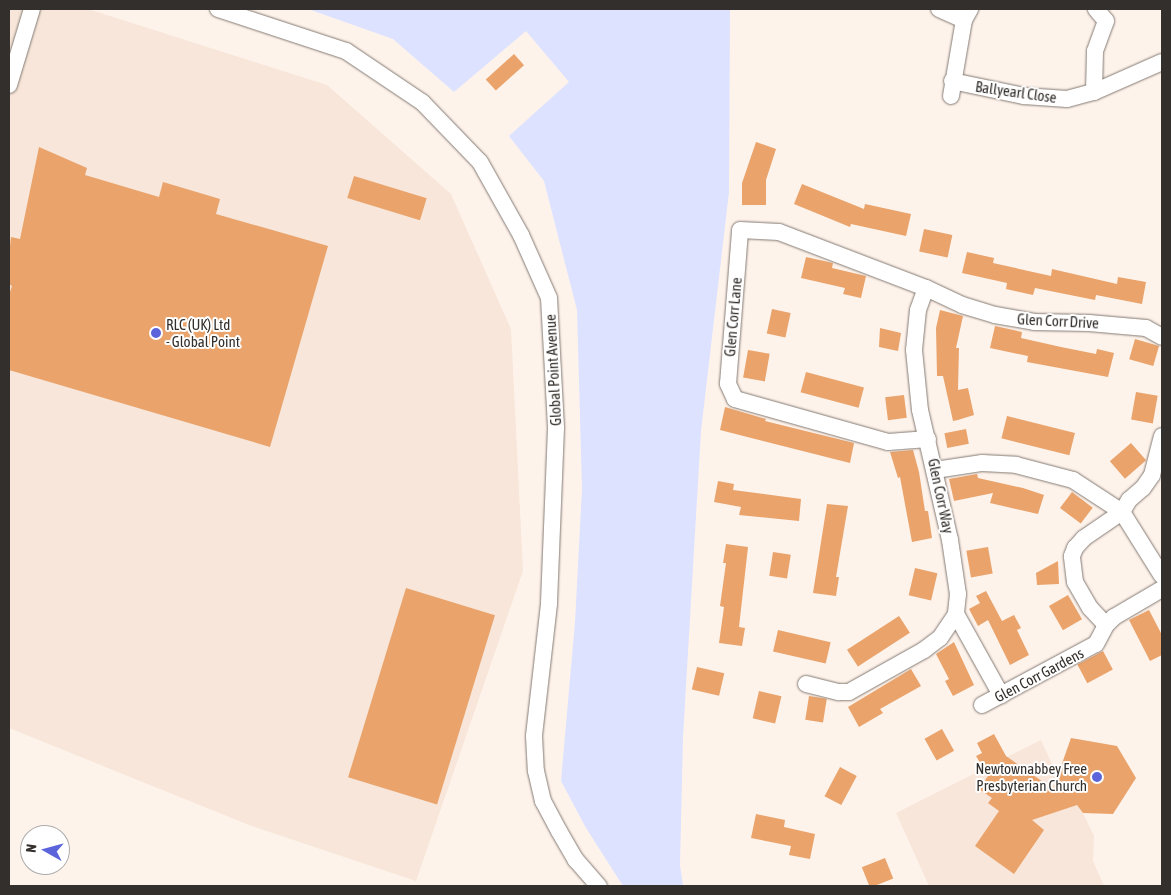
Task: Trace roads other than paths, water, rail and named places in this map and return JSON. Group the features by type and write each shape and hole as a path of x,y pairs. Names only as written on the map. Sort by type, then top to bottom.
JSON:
{"street":[{"path":"9,85 32,9"},
{"name":"Global Point Avenue","path":"218,9 346,51 422,102 480,162 521,235 549,298 556,437 549,604 534,736 536,771 543,801 559,831 576,860 599,886"},
{"path":"939,9 967,14"},
{"path":"1094,92 1095,51 1106,21 1096,9"},
{"name":"Ballyearl Close","path":"967,14 952,89 1067,99 1094,92 1162,62"},
{"name":"Glen Corr Lane","path":"926,288 779,232 740,230 728,384 735,399 888,442 928,439"},
{"name":"Glen Corr Drive","path":"926,288 962,305 1012,319 1034,322 1089,322 1146,328 1162,337"},
{"name":"Glen Corr Way","path":"926,288 918,310 914,350 920,410 950,540 958,594 956,614"},
{"path":"1106,625 1090,608 1075,582 1072,556 1075,548 1084,538 1122,512 1129,500 1143,488 1152,475 1162,436"},
{"path":"935,470 982,463 1016,465 1073,480 1122,512 1162,576"},
{"name":"Glen Corr Gardens","path":"982,705 1096,644 1106,625 1114,617 1162,589"},
{"path":"806,684 839,692 849,692 924,650 940,638 956,614 1001,695"}],"place":[{"name":"RLC (UK) Ltd - Global Point","path":"156,333"},
{"name":"Newtownabbey Free Presbyterian Church","path":"1097,777"}]}
